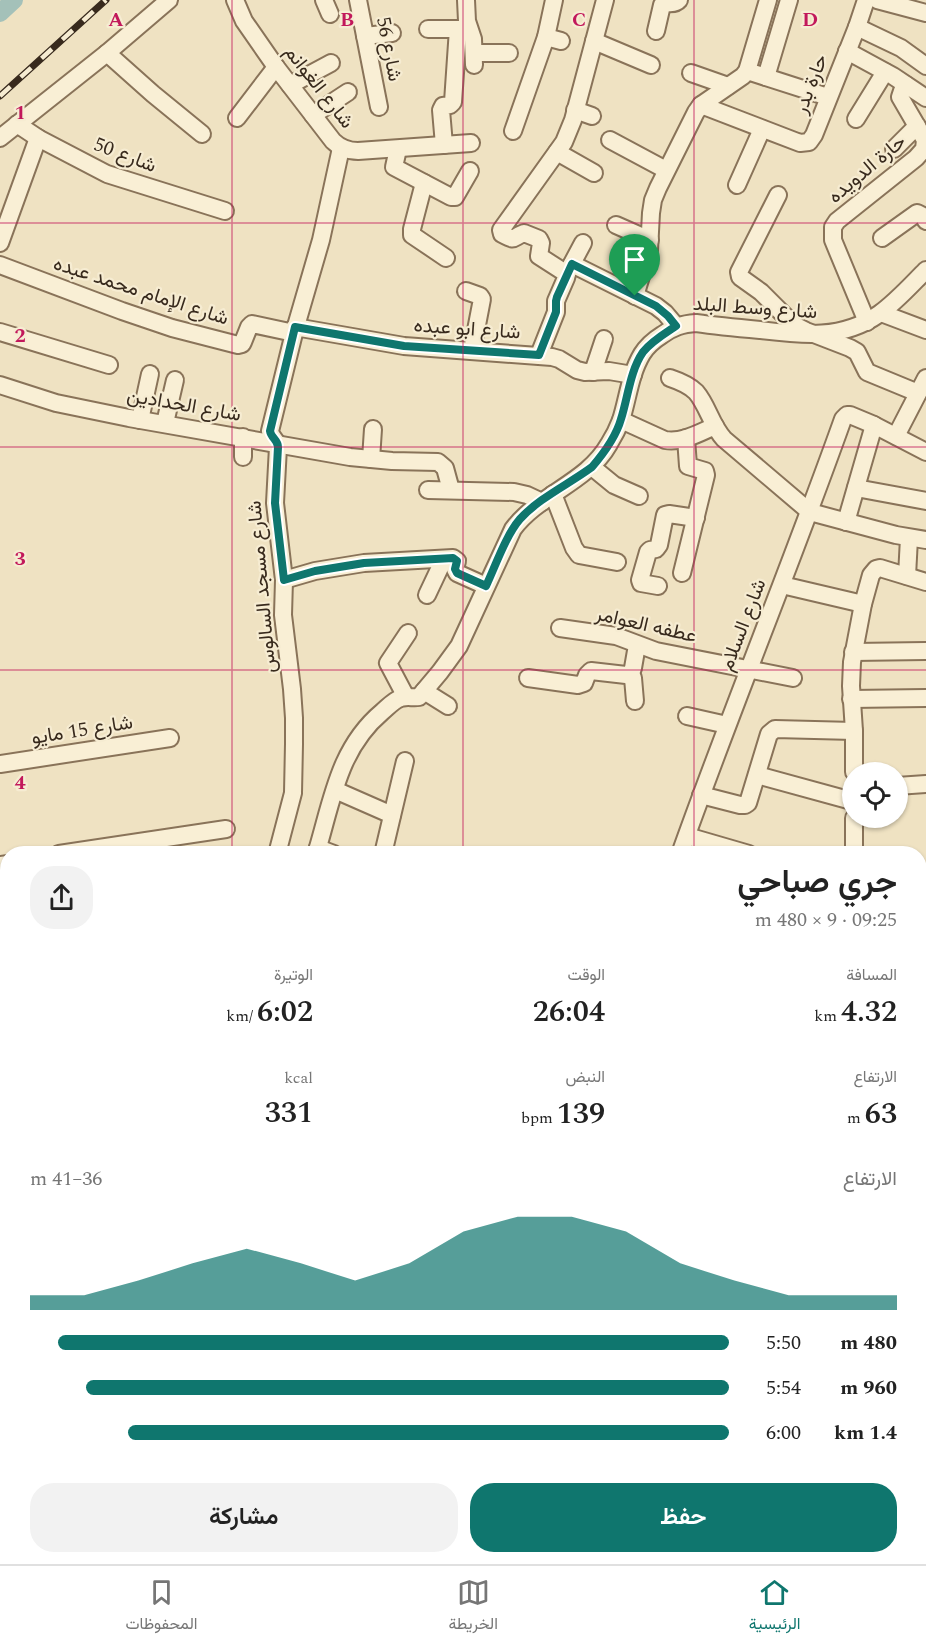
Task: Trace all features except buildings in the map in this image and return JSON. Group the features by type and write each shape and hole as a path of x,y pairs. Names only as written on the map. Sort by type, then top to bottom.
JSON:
{"street":[{"path":"0,138 169,0"},
{"name":"شارع الغوانم","path":"235,0 244,21 276,67 333,141 341,148 352,152 471,143"},
{"name":"شارع 56","path":"358,0 379,107"},
{"path":"444,145 441,110 443,106 453,105 467,21 466,0"},
{"path":"513,131 554,39 554,0"},
{"path":"605,0 569,131 557,152 501,231 502,234 512,239 524,233 539,239 541,243 539,256 635,296 660,309 676,326"},
{"path":"656,31 662,5 679,0"},
{"path":"635,296 649,250 653,200 666,170 701,105 747,71 768,0"},
{"path":"766,77 789,0"},
{"name":"حارة بدر","path":"701,105 800,143 809,142 814,135 866,0"},
{"path":"877,0 926,13"},
{"path":"847,51 915,91 926,68 901,48 857,27"},
{"path":"428,29 464,29 473,39 474,59 509,53"},
{"path":"365,36 392,33"},
{"path":"594,41 651,65"},
{"path":"107,52 202,134"},
{"path":"290,84 331,63"},
{"path":"237,118 276,67"},
{"path":"747,71 828,98"},
{"path":"856,119 885,72"},
{"path":"691,73 728,86"},
{"name":"حارة الدويده","path":"874,317 833,240 833,227 842,217 921,161 926,144 900,97 902,91 915,91"},
{"path":"313,115 348,92"},
{"path":"575,110 592,116"},
{"name":"شارع 50","path":"16,124 107,174 225,210"},
{"path":"894,149 917,126"},
{"path":"737,185 762,129"},
{"path":"0,243 38,138"},
{"path":"610,140 666,170"},
{"name":"شارع مسجد السالوس","path":"279,846 293,794 294,718 283,615 284,580 275,503 278,443 270,435 270,431 294,330 321,240 341,148"},
{"path":"398,149 394,167 453,197 457,195 470,171"},
{"path":"557,152 594,173"},
{"path":"424,183 412,235 446,258"},
{"path":"778,195 739,274 742,279 761,292 794,325 850,348 856,352 867,372 918,393"},
{"path":"882,238 917,213 926,221"},
{"path":"616,225 650,240"},
{"path":"539,355 556,312 556,301 583,243"},
{"name":"شارع الإمام محمد عبده","path":"0,265 172,328 238,345 242,344 252,324 294,330"},
{"path":"874,317 926,270"},
{"path":"466,291 482,299 472,351"},
{"path":"874,317 925,327"},
{"name":"شارع وسط البلد","path":"424,691 459,646 513,529 528,512 592,467 608,447 621,420 633,375 642,354 652,343 676,326 686,324 696,323 814,335 838,332 874,317"},
{"name":"شارع ابو عبده","path":"294,330 404,346 539,355 559,359 585,372 609,370 633,375"},
{"path":"0,332 109,365"},
{"path":"593,372 604,339"},
{"path":"140,420 150,374"},
{"path":"670,378 696,392 714,426 724,439 810,512 918,539 907,576"},
{"path":"896,436 926,378"},
{"path":"165,423 175,380"},
{"name":"شارع الحدادين","path":"0,385 56,403 140,420 328,453 371,459 441,463 445,468 451,490"},
{"name":"شارع السلام","path":"683,846 843,419 847,415 874,425"},
{"path":"621,420 665,440 675,441 714,426"},
{"path":"846,522 874,425 926,452"},
{"path":"371,459 374,429"},
{"path":"243,437 243,457"},
{"path":"682,573 706,475 705,471 688,466 686,438"},
{"path":"592,467 614,485 639,496"},
{"path":"856,488 926,501"},
{"path":"428,490 514,492 547,498 579,555 617,562"},
{"path":"658,586 641,583 640,580 648,552 659,545 665,515 696,518"},
{"path":"427,595 444,558"},
{"path":"284,580 323,569 364,563 455,558 457,573 486,586"},
{"path":"854,762 850,672 871,575 880,568 926,582"},
{"path":"782,585 863,604"},
{"name":"عطفه العوامر","path":"560,628 615,636 656,651 793,678"},
{"path":"406,697 388,663 408,633"},
{"path":"630,676 637,645"},
{"path":"853,652 926,651"},
{"path":"528,678 579,685 584,683 591,671 630,676 634,681 635,701"},
{"path":"324,846 338,774 355,742 378,715 395,701 406,697 419,697 424,691 448,706"},
{"path":"851,699 926,699"},
{"path":"687,716 727,725"},
{"path":"701,795 745,805 750,799 769,734 775,729 854,731"},
{"name":"شارع 15 مايو","path":"0,764 170,738"},
{"path":"385,846 405,760"},
{"path":"757,775 842,798"},
{"path":"908,785 926,784"},
{"path":"335,790 392,815"},
{"path":"854,828 854,846"},
{"path":"113,846 226,829"},
{"path":"687,836 721,846"}],"waterway":[{"path":"0,13 14,0"}],"railway":[{"path":"0,96 106,0"}],"route":[{"path":"572,264 635,296 656,306 676,326 652,343 642,354 633,375 621,420 608,447 592,467 534,507 520,520 513,529 486,586 457,573 455,558 380,561 339,566 284,580 274,495 278,443 270,435 270,431 295,327 404,346 539,355 556,312 557,297 572,264"}]}
